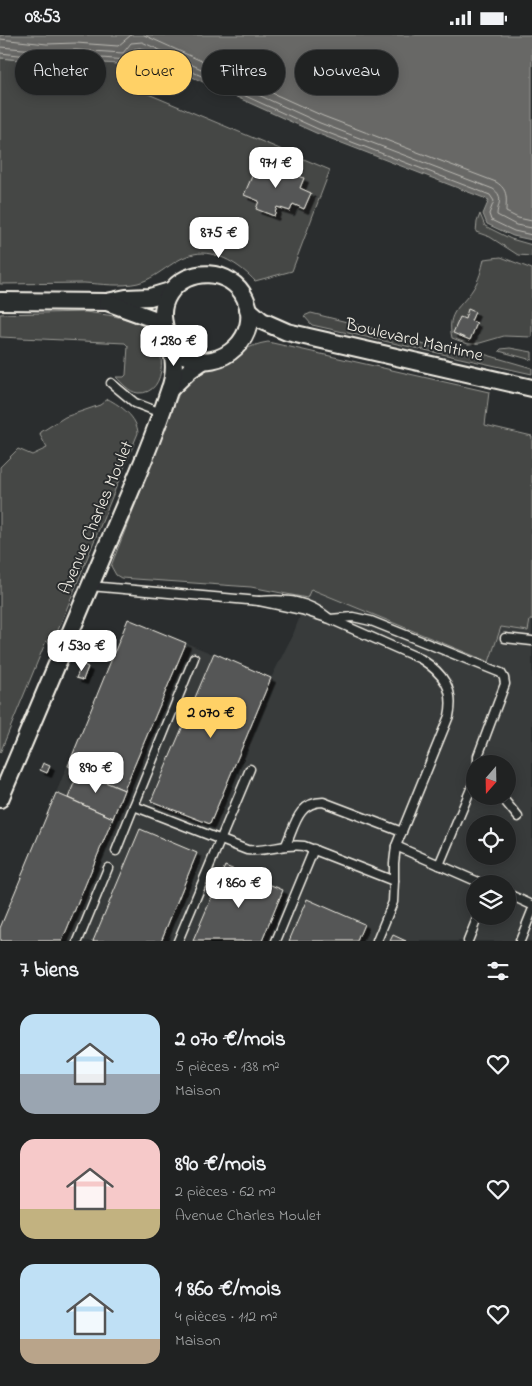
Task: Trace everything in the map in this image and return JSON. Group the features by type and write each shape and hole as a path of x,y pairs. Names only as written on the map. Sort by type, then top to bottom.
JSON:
{"street":[{"path":"0,301 107,302 126,297 150,297 170,291 185,279 200,274 214,274 228,280 238,288 246,299 250,313 248,328 240,345 222,358 203,361 186,357 178,351 164,330 162,310 170,291"},
{"path":"107,302 164,330"},
{"name":"Boulevard Maritime","path":"248,309 262,321 287,333 532,388"},
{"name":"Avenue Charles Moulet","path":"0,799 142,463 170,389 173,376 173,356 164,330"},
{"name":"Boulevard Maritime","path":"240,345 260,334 287,333"},
{"name":"Avenue Charles Moulet","path":"170,389 190,370 203,361"}],"lane":[{"path":"111,383 135,403 161,413"},
{"path":"90,586 259,601 283,600 305,604 318,609 330,619 421,659 439,673 447,683 450,694 449,716 396,846 393,902 377,941"},
{"path":"330,619 353,617 378,624 501,673 505,684 478,755"},
{"path":"405,652 411,637"},
{"path":"505,638 532,641"},
{"path":"116,851 194,658"},
{"path":"178,941 250,769"},
{"path":"439,865 466,800"},
{"path":"286,845 301,810 306,805 314,802 324,802 402,832"},
{"path":"508,805 518,817"},
{"path":"134,806 247,850 261,851 286,845 304,846 394,881"},
{"path":"396,846 466,877"},
{"path":"276,941 314,849"},
{"path":"78,941 108,868"},
{"path":"516,898 532,905"},
{"path":"520,941 532,911"},
{"path":"468,941 474,925"}],"shaded area":[{"path":"0,58 15,60 15,95 106,95 106,63 116,64 116,95 151,95 330,170 292,271 255,281 232,262 218,256 203,253 185,257 154,276 132,284 0,284"},
{"path":"480,214 485,226 511,239 532,245 532,256 518,255 490,237 476,232"},
{"path":"501,257 532,269 532,337 504,336 480,343 468,344 452,338 451,322 453,316 475,286 484,259"},
{"path":"85,312 131,320 145,327 152,334 158,343 161,354 160,376 155,385 148,391 138,393 129,389 116,377 124,377 126,375 128,346 125,343 0,337 0,314"},
{"path":"311,313 375,329 431,347 487,355 532,368 532,374 312,325 304,316"},
{"path":"268,342 489,392 485,425 532,436 532,620 530,620 528,631 501,627 489,662 311,589 307,598 251,587 121,578 116,575 111,566 180,391 200,372 249,348"},
{"path":"510,348 532,352 532,360 499,351"},
{"path":"108,399 131,417 135,422 138,433 52,645 46,641 0,753 0,467 18,449 32,455 47,448 40,435 41,432 65,417 100,405"},
{"path":"310,589 489,661 501,627 528,631 530,620 532,620 532,941 0,941 0,928 128,619 271,678 294,632"}],"water":[{"path":"0,35 532,35 532,240 513,236 487,224 483,214 489,200 316,133 232,95 285,95 285,50 202,50 202,81 192,77 192,50 116,50 116,64 106,63 106,50 15,50 15,60 0,58"}],"building":[{"path":"259,160 304,178 300,188 311,193 304,209 293,204 290,211 277,207 274,216 256,209 259,201 244,195"},
{"path":"468,309 475,312 471,321 477,323 470,340 453,333 460,317 465,319"},
{"path":"128,619 186,643 124,790 68,766"},
{"path":"214,653 271,678 210,824 151,801"},
{"path":"82,664 88,667 83,680 76,678"},
{"path":"43,763 50,766 47,773 40,770"},
{"path":"79,771 124,790 113,818 68,798"},
{"path":"56,793 113,818 62,941 0,941 0,928"},
{"path":"140,829 197,853 161,941 93,941"},
{"path":"225,866 283,890 262,941 193,941"},
{"path":"307,899 364,924 357,941 289,941"},
{"path":"393,935 406,941 390,941"}]}
